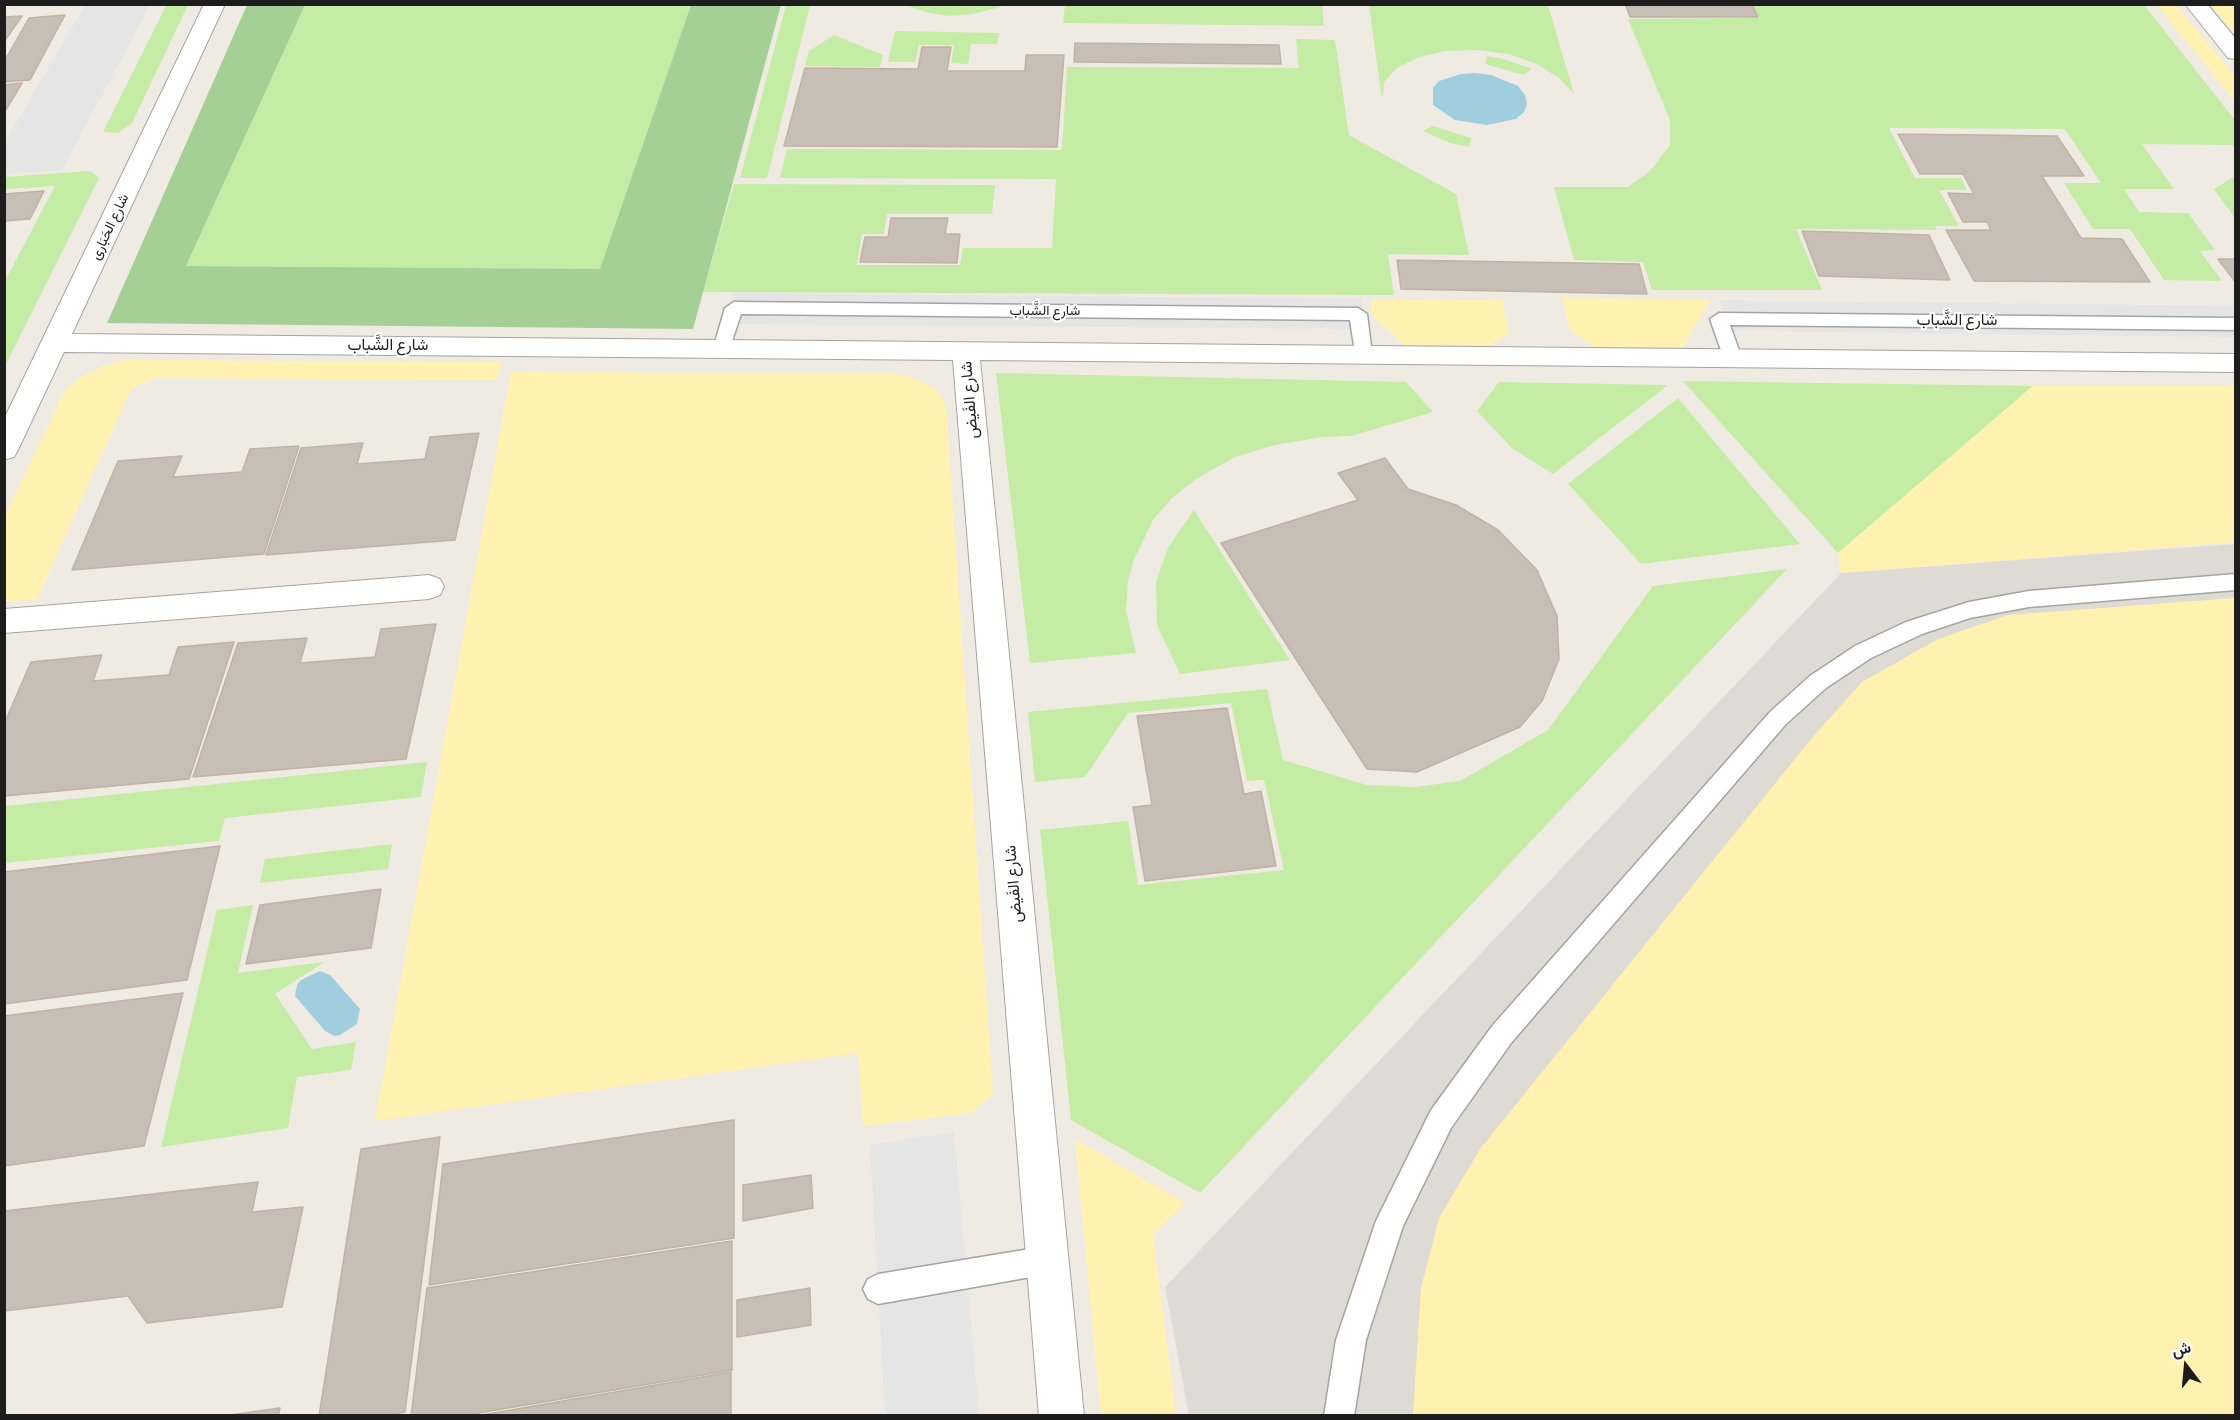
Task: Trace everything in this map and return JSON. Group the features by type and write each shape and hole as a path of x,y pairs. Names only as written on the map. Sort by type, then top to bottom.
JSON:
{"street":[{"name":"شارع الحَبَارى","path":"4,450 215,4"},
{"path":"2195,4 2235,53"},
{"name":"شارع الشَّباب","path":"55,344 2235,363"},
{"name":"شارع الفَيض","path":"966,352 1062,1416"},
{"path":"4,621 429,587"}],"lane":[{"name":"شارع الشَّباب","path":"722,349 734,309 1358,314 1363,355"},
{"name":"شارع الشَّباب","path":"1733,358 1719,319 2235,324"},
{"path":"1339,1416 1352,1340 1390,1221 1441,1119 1502,1034 1778,718 1818,682 1863,652 1914,628 1969,610 2029,599 2235,582"},
{"path":"878,1289 1048,1260"}],"shaded area":[{"path":"85,5 150,5 62,170 5,174 5,142"},
{"path":"734,293 1361,299 1365,329 726,324"},
{"path":"1720,300 2235,306 2235,337 1732,331"},
{"path":"2235,544 2235,1415 1189,1415 1165,1287 1841,573"},
{"path":"954,1132 979,1415 885,1415 870,1145"}],"green space":[{"path":"167,4 188,5 132,123 118,133 103,132"},
{"path":"1322,4 1324,26 1063,23 1065,5"},
{"path":"247,5 305,5 186,266 600,269 691,5 781,5 693,329 107,323"},
{"path":"305,5 691,5 601,269 186,266"},
{"path":"786,5 810,5 767,178 740,178"},
{"path":"905,5 1007,5 974,14 949,16 925,12"},
{"path":"1369,5 1548,5 1574,94 1559,78 1537,64 1508,54 1477,50 1446,51 1419,57 1397,68 1384,82 1382,100"},
{"path":"1753,5 2144,5 2235,120 2235,145 2142,144 2174,189 2124,189 2139,212 2188,213 2215,250 2200,251 2222,281 2164,280 2130,229 2093,229 2064,183 2101,183 2065,129 1889,128 1915,178 1961,178 1967,190 1939,190 1959,226 1935,226 1937,230 1796,229 1822,290 1652,290 1643,262 1574,260 1554,187 1628,187 1650,171 1670,145 1670,120 1628,19 1759,18"},
{"path":"895,31 999,33 997,44 971,44 968,64 951,63 954,45 919,45 915,62 888,62"},
{"path":"834,35 883,55 880,67 805,66 809,51"},
{"path":"1296,39 1335,40 1349,135 1456,194 1469,255 1388,254 1394,295 703,292 734,184 995,185 992,214 887,214 884,234 862,234 857,265 960,265 963,248 1052,248 1056,179 780,178 787,149 1062,150 1067,67 1299,68"},
{"path":"1487,56 1504,59 1532,69 1523,75 1485,64"},
{"path":"1433,126 1471,138 1469,147 1450,143 1423,131"},
{"path":"90,171 99,178 5,366 5,281 55,186 5,189 5,177"},
{"path":"2235,176 2235,218 2214,189"},
{"path":"996,373 1406,382 1433,412 1351,436 1323,437 1275,445 1235,457 1196,479 1171,499 1153,520 1133,562 1128,581 1126,611 1136,653 1030,663"},
{"path":"1683,381 2033,386 1838,553"},
{"path":"1499,382 1668,385 1553,474 1512,448 1477,411"},
{"path":"1678,398 1800,544 1641,564 1568,484"},
{"path":"1194,510 1290,660 1180,674 1157,625 1156,582 1168,548"},
{"path":"1787,569 1200,1193 1071,1120 1040,830 1128,821 1138,885 1284,870 1264,780 1247,781 1231,703 1128,713 1085,777 1035,782 1028,712 1267,689 1283,760 1367,785 1415,787 1460,781 1548,730 1653,586"},
{"path":"427,762 421,797 225,818 219,841 5,863 5,806"},
{"path":"392,844 388,869 260,883 265,859"},
{"path":"253,905 238,973 324,962 275,994 312,1049 356,1042 351,1070 297,1077 288,1128 161,1147 217,910"}],"sand":[{"path":"2157,5 2176,5 2235,76 2235,102"},
{"path":"2211,5 2235,5 2235,33"},
{"path":"1562,298 1711,299 1683,347 1595,347 1570,330"},
{"path":"1371,300 1502,300 1509,333 1489,346 1404,345 1372,315"},
{"path":"122,360 503,362 495,380 156,378 131,389 37,599 5,602 5,516 63,394 75,381 99,368"},
{"path":"511,372 898,374 920,380 935,389 946,406 993,1094 971,1113 863,1126 858,1053 375,1121"},
{"path":"2033,386 2235,386 2235,542 1841,573 1838,553"},
{"path":"2235,598 2235,1415 1413,1415 1421,1288 1439,1218 1480,1149 1811,739 1862,682 1938,639 2008,615"},
{"path":"1075,1139 1185,1203 1153,1236 1176,1415 1101,1415"}],"water":[{"path":"1461,74 1491,75 1518,86 1525,95 1527,104 1524,112 1516,119 1487,125 1455,120 1433,105 1433,88 1439,81"},
{"path":"320,971 330,975 360,1009 357,1024 340,1035 334,1036 325,1031 295,996 297,985 301,980"}],"building":[{"path":"1625,4 1752,4 1758,17 1630,17"},
{"path":"65,15 30,80 4,82 4,62 29,18"},
{"path":"22,16 4,42 4,17"},
{"path":"1075,43 1279,45 1281,64 1074,62"},
{"path":"922,47 951,47 947,71 1025,71 1026,55 1064,55 1057,147 784,146 805,68 918,69"},
{"path":"22,83 4,113 4,85"},
{"path":"1898,134 2057,136 2084,176 2042,176 2081,238 2122,239 2150,282 1974,281 1946,230 1991,230 1987,222 1963,222 1948,193 1974,194 1963,174 1920,174"},
{"path":"44,191 30,219 4,221 4,194"},
{"path":"891,218 948,218 945,234 960,234 957,263 860,262 865,237 888,237"},
{"path":"1802,231 1929,235 1950,280 1819,276"},
{"path":"2218,259 2236,259 2236,283"},
{"path":"1397,260 1639,264 1647,294 1401,289"},
{"path":"479,433 455,540 266,555 301,448 363,443 357,464 425,459 430,437"},
{"path":"299,446 264,554 72,570 118,461 182,456 173,477 242,472 250,449"},
{"path":"1385,458 1408,489 1456,505 1498,530 1537,570 1557,616 1559,659 1542,701 1520,727 1417,772 1367,769 1221,543 1358,500 1338,473"},
{"path":"436,624 406,759 193,777 238,643 307,638 300,663 375,657 381,629"},
{"path":"234,642 189,779 4,796 4,724 31,662 102,655 93,681 169,675 178,647"},
{"path":"1227,708 1244,794 1261,791 1276,866 1145,881 1133,807 1152,805 1137,716"},
{"path":"220,846 187,980 4,1004 4,872"},
{"path":"381,889 371,948 246,964 260,905"},
{"path":"183,993 144,1146 4,1166 4,1016"},
{"path":"734,1120 734,1238 429,1285 443,1164"},
{"path":"440,1137 405,1412 383,1416 319,1416 361,1149"},
{"path":"811,1175 813,1208 743,1221 743,1185"},
{"path":"258,1182 252,1212 303,1207 282,1307 147,1323 128,1296 4,1311 4,1211"},
{"path":"732,1241 732,1370 461,1416 411,1416 427,1288"},
{"path":"810,1288 811,1325 737,1337 737,1300"},
{"path":"731,1372 731,1416 476,1416"},
{"path":"280,1408 278,1416 223,1416"}]}
